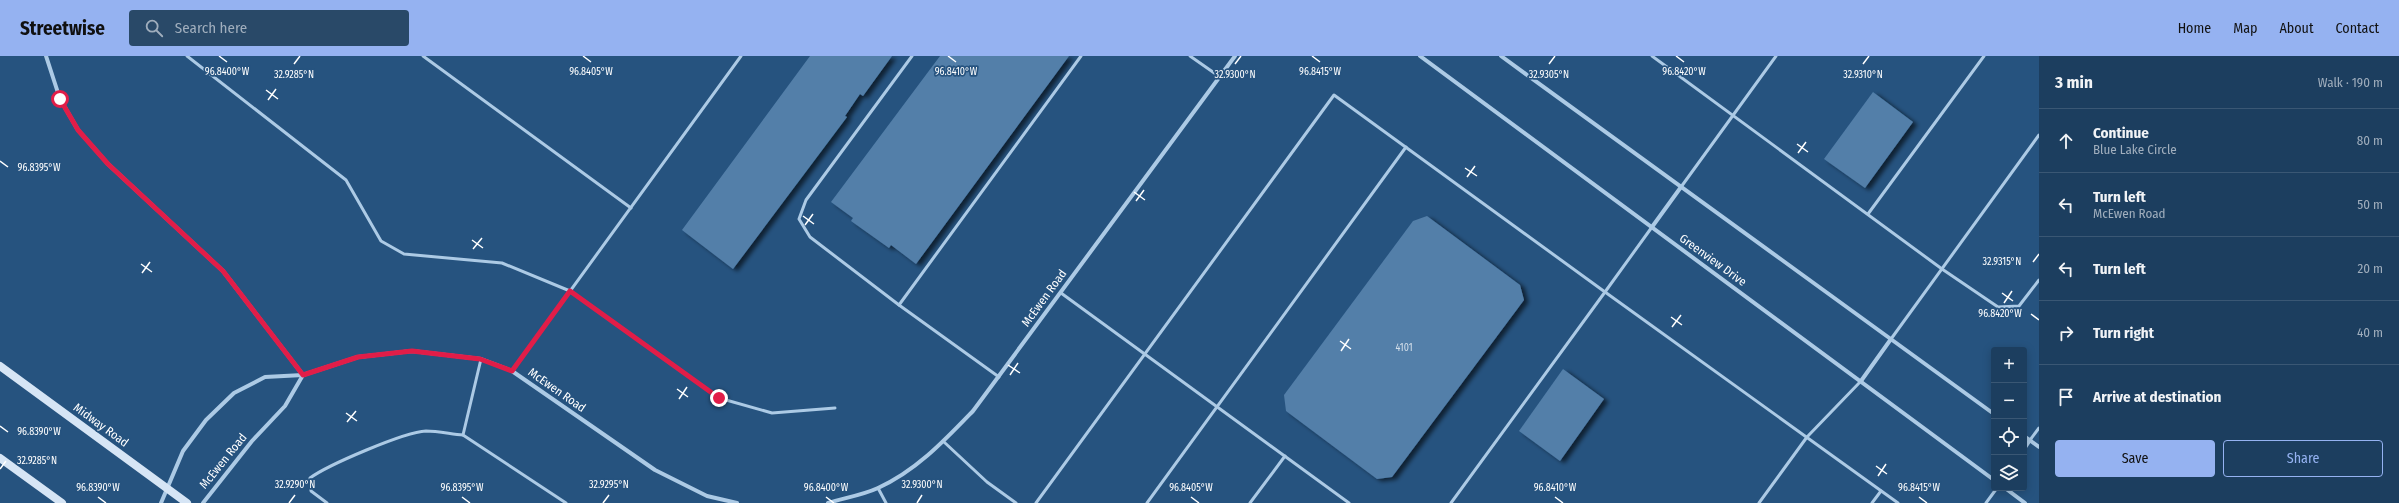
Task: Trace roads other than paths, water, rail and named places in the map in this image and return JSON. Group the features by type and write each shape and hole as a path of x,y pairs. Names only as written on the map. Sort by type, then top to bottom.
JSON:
{"main road":[{"name":"Midway Road","path":"0,366 187,503"},
{"path":"0,458 62,503"}],"street":[{"path":"46,56 60,99 78,130 108,164 223,271 303,375"},
{"name":"McEwen Road","path":"828,503 878,488 914,467 944,442 973,411 1235,56"},
{"name":"Greenview Drive","path":"1420,56 1991,478"},
{"path":"1501,56 1991,412"},
{"path":"1652,227 1681,187"},
{"path":"1860,381 1891,339"},
{"name":"McEwen Road","path":"161,503 183,451 206,420 234,394 265,376 303,375 358,357 412,351 480,359 512,371 655,470 706,496 737,503"},
{"name":"McEwen Road","path":"203,503 252,441 285,406 303,375"},
{"path":"2027,438 2039,447"},
{"path":"2027,444 2030,440"},
{"path":"2009,491 2025,503"}],"lane":[{"path":"188,56 346,180 381,241 404,254 502,263 570,291 719,398 772,413 835,408"},
{"path":"423,56 631,208"},
{"path":"512,371 741,56"},
{"path":"912,56 806,200 799,219 810,237 899,305 998,377"},
{"path":"899,305 1081,56"},
{"path":"1190,56 1220,77"},
{"path":"1652,56 1942,269 1998,308 2019,306 2039,280"},
{"path":"1681,187 1776,56"},
{"path":"1868,214 1984,56"},
{"path":"1036,503 1334,95 1898,503"},
{"path":"1891,339 2039,135"},
{"path":"1147,503 1406,147"},
{"path":"1451,503 1652,227"},
{"path":"1061,293 1349,503"},
{"path":"463,435 480,359"},
{"path":"1759,503 1807,437 1860,381"},
{"path":"2030,440 2039,428"},
{"path":"327,503 311,491 310,478 321,470 386,443 425,431 463,435 566,503"},
{"path":"944,442 987,482 1016,503"},
{"path":"1250,503 1285,456"},
{"path":"878,488 886,503"},
{"path":"1872,503 1881,491"},
{"path":"1986,503 1995,491"}]}
